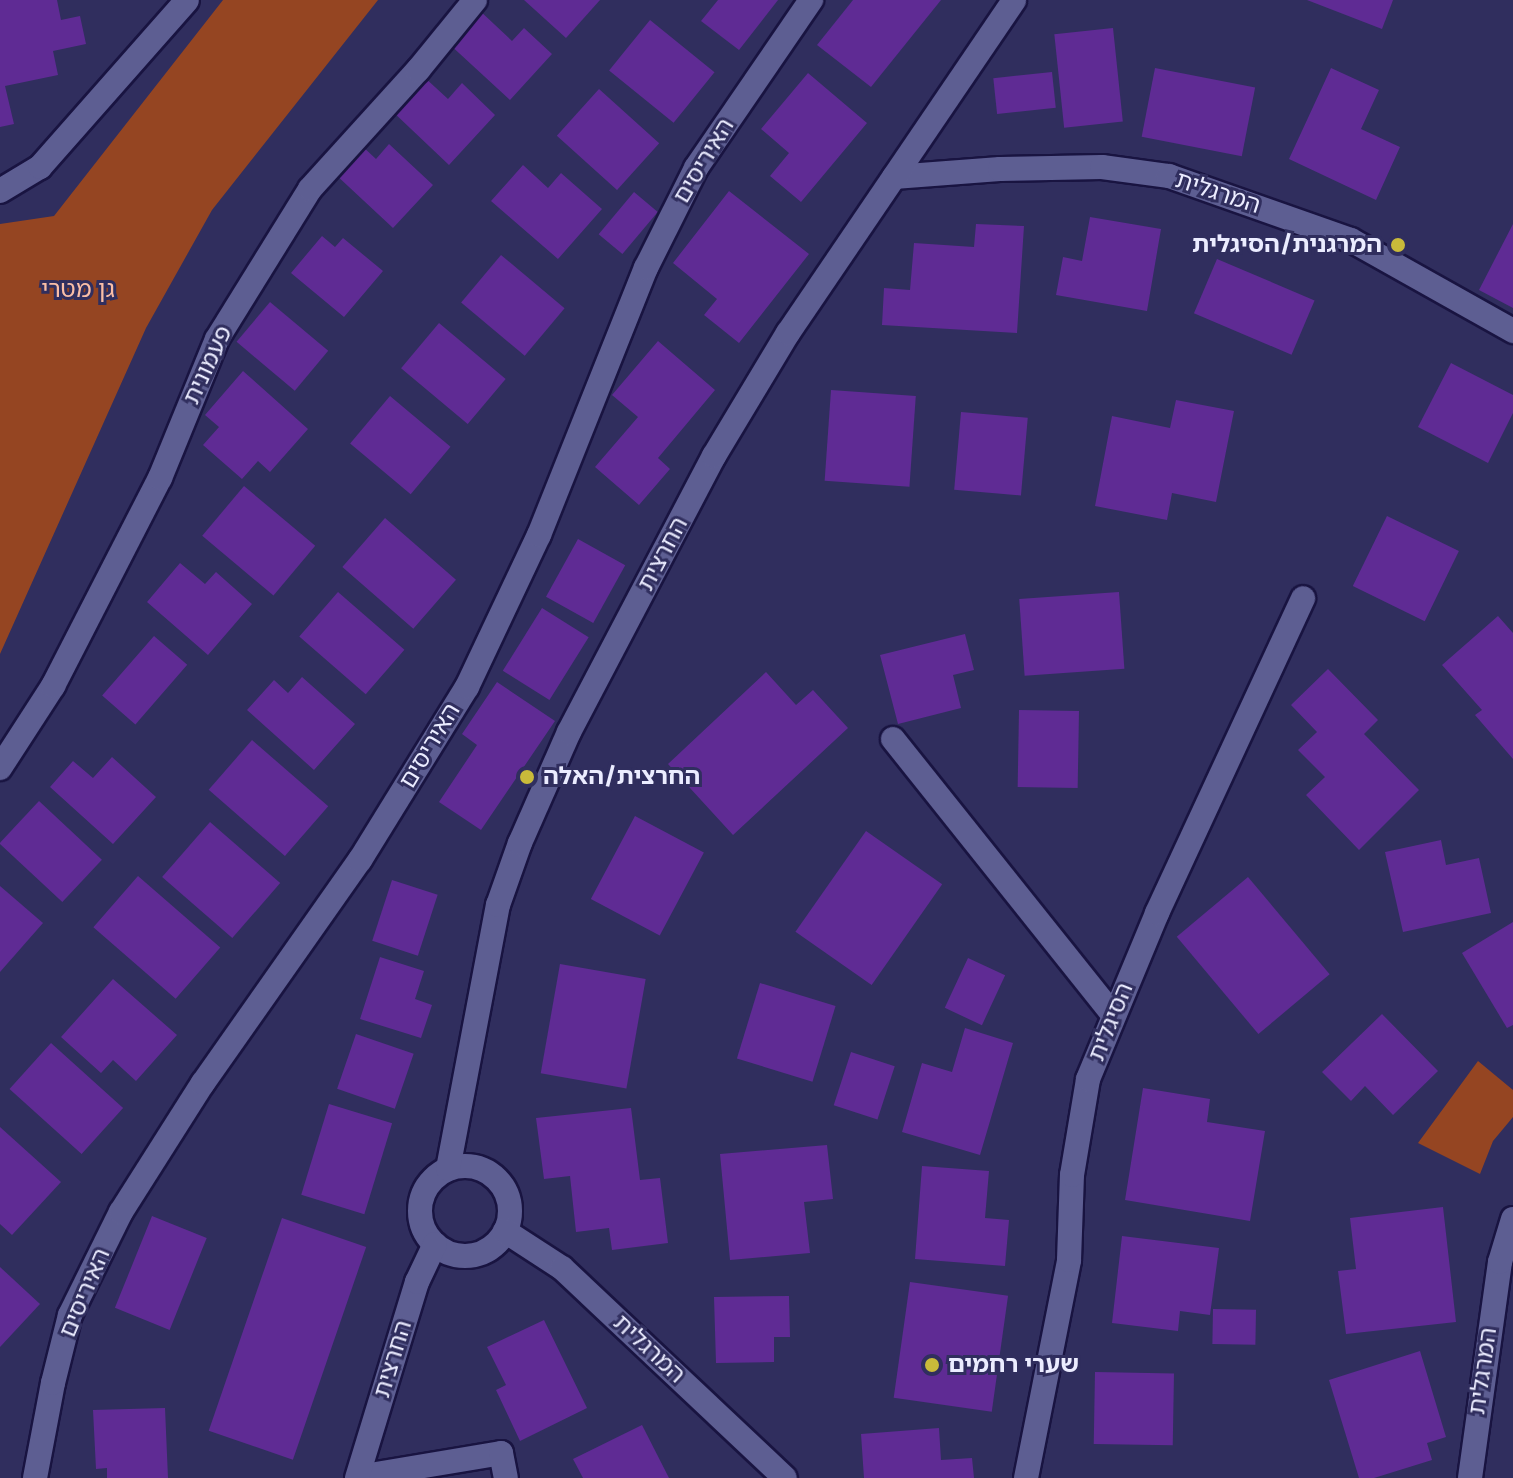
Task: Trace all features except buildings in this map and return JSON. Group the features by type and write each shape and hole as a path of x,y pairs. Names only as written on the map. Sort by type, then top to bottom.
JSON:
{"street":[{"path":"0,191 14,186 40,167 187,0"},
{"name":"פעמונית","path":"0,768 53,686 153,492 225,327 310,189 418,70 475,0"},
{"name":"האיריסים","path":"35,1478 70,1315 121,1212 203,1083 360,860 467,687 539,535 646,268 696,168 811,0"},
{"name":"החרצית","path":"448,1169 498,905 520,843 569,732 714,456 788,333 1014,0"},
{"name":"המרגלית","path":"894,177 1000,169 1102,167 1169,176 1351,240 1513,331"},
{"name":"הסיגלית","path":"1026,1478 1069,1260 1072,1175 1088,1079 1112,1013 1303,598"},
{"path":"893,739 1112,1013"},
{"path":"463,1166 478,1168 503,1187 509,1216 505,1231 482,1252 467,1255 448,1252 435,1244 420,1220 420,1204 425,1190 448,1169 463,1166"},
{"name":"המרגלית","path":"1470,1478 1500,1262 1513,1219"},
{"name":"המרגלית","path":"505,1231 562,1268 785,1478"},
{"name":"החרצית","path":"357,1478 417,1282 435,1244"},
{"path":"357,1478 501,1453 506,1478"}],"green space":[{"name":"גן מטרי","path":"223,0 378,0 212,210 146,328 0,654 0,224 54,216"},
{"path":"1478,1061 1513,1090 1513,1117 1493,1141 1480,1174 1418,1143"}],"place":[{"name":"המרגנית/הסיגלית","path":"1398,245"},
{"name":"החרצית/האלה","path":"527,777"},
{"name":"שערי רחמים","path":"932,1365"}]}
